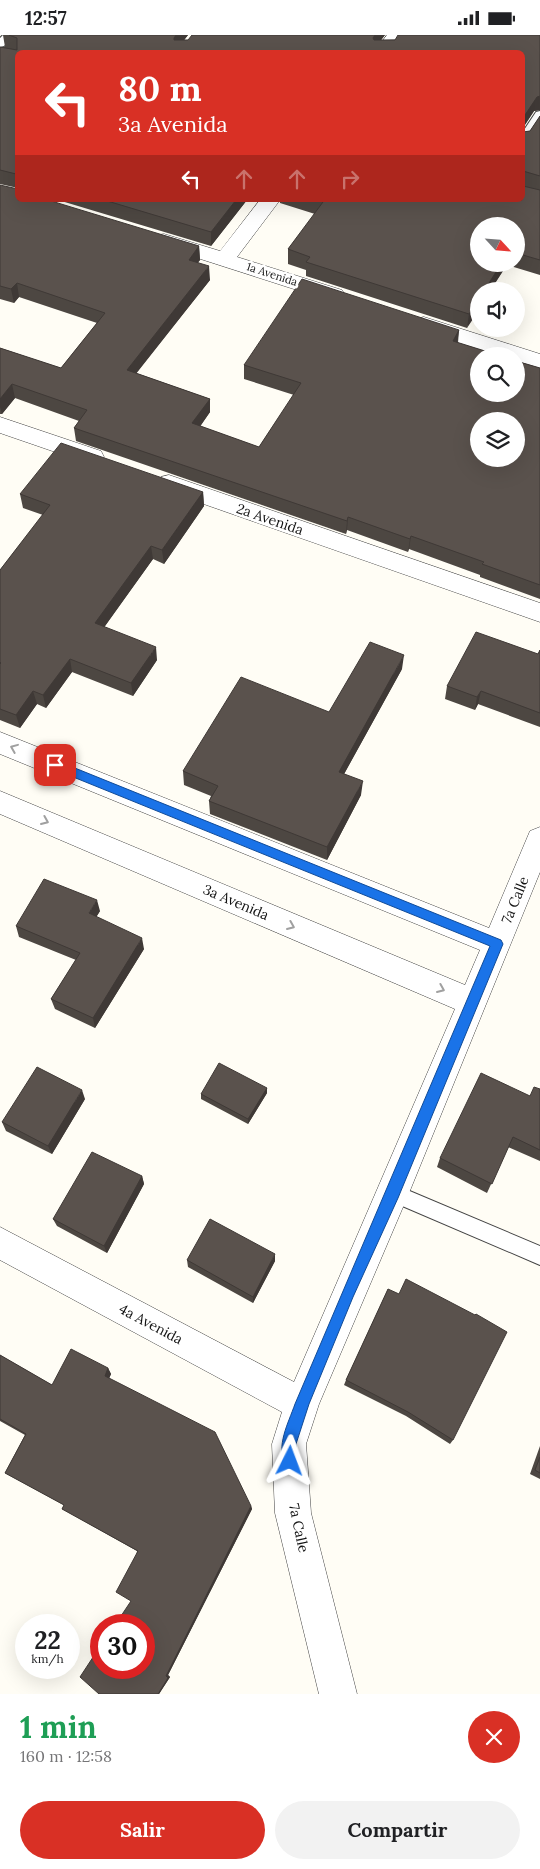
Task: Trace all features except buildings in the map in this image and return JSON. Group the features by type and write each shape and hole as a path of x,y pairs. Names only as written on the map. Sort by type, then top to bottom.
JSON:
{"street":[{"path":"385,50 396,35"},
{"path":"225,259 268,202"},
{"name":"1a Avenida","path":"142,233 355,301"},
{"path":"401,316 540,362"},
{"path":"0,425 112,463"},
{"name":"2a Avenida","path":"149,477 540,613"},
{"path":"0,743 497,944"},
{"name":"3a Avenida","path":"0,802 472,1002"},
{"name":"7a Calle","path":"338,1694 294,1513 288,1444 302,1404 348,1293 393,1193 540,839"},
{"name":"4a Avenida","path":"0,1243 302,1404"}],"lane":[{"path":"3,51 9,35"},
{"path":"525,137 540,114"},
{"path":"393,1193 540,1256"}],"route":[{"path":"55,765 497,944 302,1404 288,1444 290,1461"}]}
